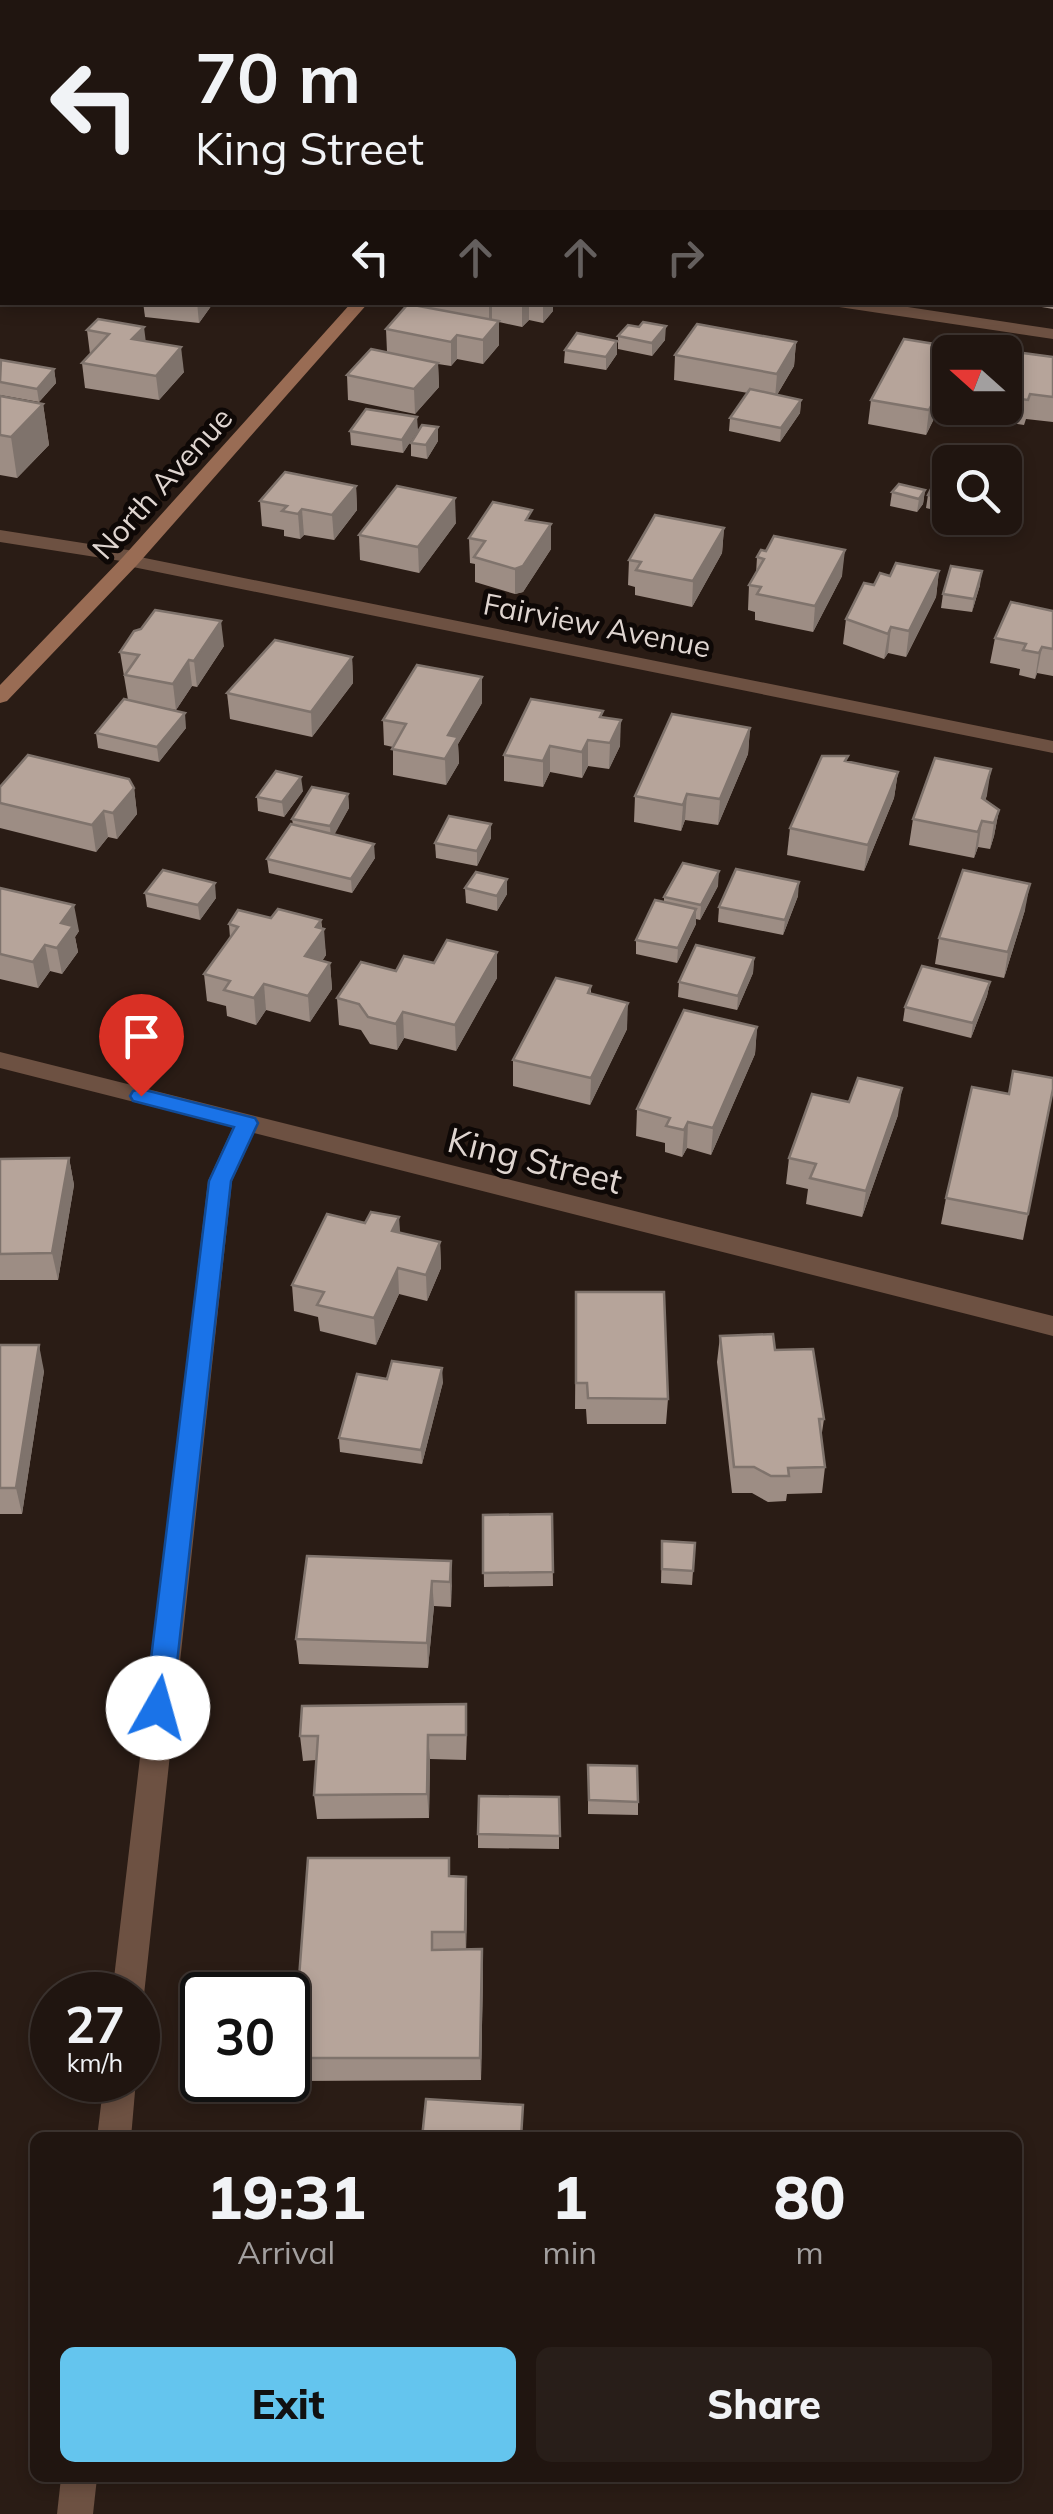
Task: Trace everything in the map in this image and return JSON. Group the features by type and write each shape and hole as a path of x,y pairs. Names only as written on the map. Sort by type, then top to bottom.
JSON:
{"street":[{"name":"North Avenue","path":"0,697 132,559 359,305"},
{"path":"859,305 1053,334"},
{"name":"Fairview Avenue","path":"0,536 132,559 1053,748"},
{"name":"King Street","path":"0,1060 1053,1326"},
{"path":"131,1972 220,1181 247,1123"},
{"path":"115,2132 118,2102"},
{"path":"75,2514 79,2482"}],"building":[{"path":"407,305 499,321 483,340 457,335 451,342 386,329"},
{"path":"98,319 144,327 132,339 181,347 156,376 82,363 109,334 87,330"},
{"path":"643,322 666,326 652,343 618,336 628,325 639,327"},
{"path":"697,324 796,342 777,374 675,355"},
{"path":"577,333 617,341 606,357 565,350"},
{"path":"904,339 932,344 929,410 871,400"},
{"path":"371,349 438,363 414,389 347,375"},
{"path":"1022,356 1053,357 1053,397 1030,394 1028,400 1022,399"},
{"path":"1,360 54,369 37,389 0,382"},
{"path":"750,389 801,400 781,428 730,418"},
{"path":"0,396 43,404 11,437 0,435"},
{"path":"366,409 417,417 402,440 350,431"},
{"path":"422,425 438,427 426,445 411,443"},
{"path":"285,472 356,486 332,515 302,509 298,514 282,511 287,506 260,501"},
{"path":"899,484 925,490 919,499 892,492"},
{"path":"397,486 455,498 418,547 359,535"},
{"path":"493,502 532,510 526,520 551,524 523,566 515,569 474,557 485,541 469,538"},
{"path":"655,515 724,528 693,581 636,570 641,562 629,560"},
{"path":"774,536 845,550 815,606 757,594 761,587 749,585 764,559 757,557 761,550 766,551"},
{"path":"896,563 939,571 909,631 891,627 888,634 846,619 864,583 874,585 880,573 890,576"},
{"path":"951,566 982,571 974,599 943,594"},
{"path":"1011,602 1053,611 1053,649 1042,647 1039,653 1023,650 1026,644 995,638"},
{"path":"155,610 221,621 173,684 125,675 139,655 120,652"},
{"path":"275,640 352,657 311,712 227,693"},
{"path":"417,665 482,677 448,735 458,737 445,759 392,749 406,724 383,720"},
{"path":"124,699 185,713 157,747 96,733"},
{"path":"531,699 603,711 600,717 621,720 610,743 588,740 582,752 550,746 543,761 504,755"},
{"path":"672,714 750,728 720,799 687,794 683,805 635,796"},
{"path":"28,755 129,779 134,788 113,813 104,811 92,825 0,803 0,787"},
{"path":"822,756 848,756 845,761 898,772 868,845 790,828"},
{"path":"935,758 991,769 982,798 999,810 994,823 982,821 978,832 913,819"},
{"path":"276,771 301,777 282,802 257,797"},
{"path":"312,787 348,794 330,826 292,819"},
{"path":"449,816 491,824 477,851 435,843"},
{"path":"291,824 374,844 351,879 267,859"},
{"path":"683,863 719,871 701,905 664,897"},
{"path":"736,869 799,882 785,920 719,907"},
{"path":"163,870 215,883 198,905 145,893"},
{"path":"963,870 1030,884 1008,952 939,938"},
{"path":"476,872 507,879 497,896 465,888"},
{"path":"0,888 74,905 61,923 73,926 57,948 45,945 33,962 0,954"},
{"path":"655,900 696,909 678,948 636,940"},
{"path":"278,909 321,920 316,927 324,929 305,956 330,963 308,996 264,984 254,998 224,990 230,981 204,974 238,927 229,924 238,910 271,918"},
{"path":"447,940 497,952 455,1025 403,1012 396,1024 368,1017 359,1004 337,998 361,962 396,971 404,956 434,963"},
{"path":"696,945 754,958 738,996 679,982"},
{"path":"922,966 990,982 973,1023 905,1007"},
{"path":"556,978 591,986 588,993 628,1003 591,1078 513,1060"},
{"path":"684,1010 757,1027 713,1128 688,1122 684,1130 666,1126 670,1118 637,1109"},
{"path":"1013,1071 1053,1078 1028,1214 946,1198 972,1087 1009,1094"},
{"path":"858,1078 902,1088 866,1191 810,1178 816,1164 789,1158 812,1094 849,1102"},
{"path":"69,1158 52,1253 0,1254 0,1159"},
{"path":"371,1212 399,1217 392,1231 440,1242 426,1275 398,1268 374,1318 317,1305 324,1292 292,1285 327,1214 365,1223"},
{"path":"576,1292 664,1292 668,1399 588,1398 587,1383 576,1383"},
{"path":"773,1334 775,1350 813,1349 824,1419 819,1419 825,1467 788,1468 789,1476 771,1476 754,1467 734,1467 720,1336"},
{"path":"0,1345 39,1345 16,1488 0,1488"},
{"path":"392,1361 442,1368 421,1450 339,1438 357,1374 387,1379"},
{"path":"552,1514 553,1572 483,1573 483,1515"},
{"path":"662,1541 695,1543 693,1571 662,1569"},
{"path":"307,1556 451,1561 450,1582 432,1581 427,1643 296,1639"},
{"path":"466,1704 466,1735 428,1735 427,1794 314,1795 318,1736 300,1736 302,1706"},
{"path":"588,1765 637,1766 638,1802 589,1800"},
{"path":"479,1796 559,1797 560,1836 478,1834"},
{"path":"308,1858 449,1858 449,1876 466,1877 465,1932 432,1932 432,1950 482,1949 480,2058 310,2058 310,1972 299,1972"},
{"path":"426,2099 523,2105 521,2132 423,2132"}],"route":[{"path":"141,1096 247,1123 220,1181 158,1708"}]}
